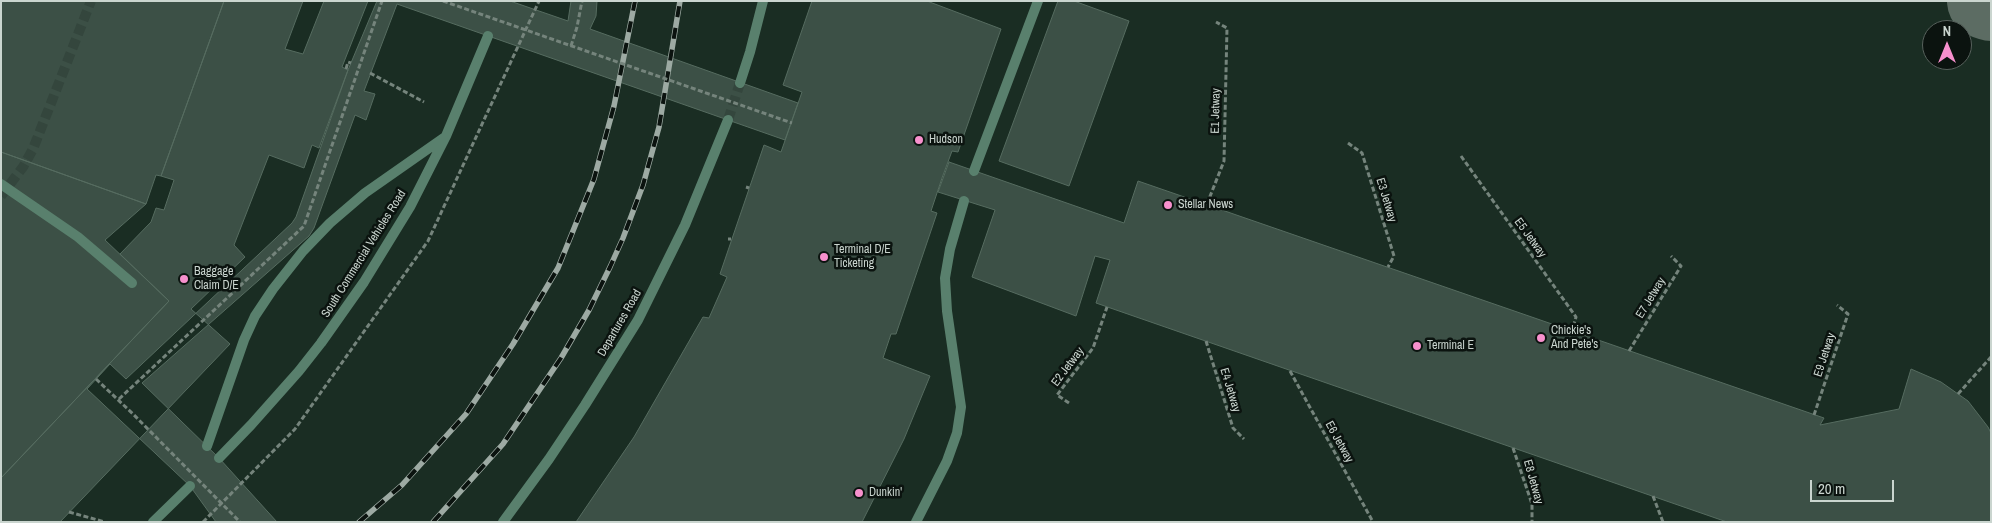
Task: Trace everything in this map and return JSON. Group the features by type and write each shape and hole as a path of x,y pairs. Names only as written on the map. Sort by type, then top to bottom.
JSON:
{"street":[{"path":"740,83 763,1"},
{"path":"974,171 1038,1"},
{"name":"South Commercial Vehicles Road","path":"219,458 272,402 332,328 394,233 446,136 488,36"},
{"name":"Departures Road","path":"503,522 580,413 638,320 685,224 728,120"},
{"path":"207,446 244,340 255,316 273,289 303,251 330,223 365,193 446,136"},
{"path":"1,184 78,237 132,283"},
{"path":"916,522 948,461 960,416 961,407 947,311 945,278 950,249 964,201"},
{"path":"153,522 190,486"}],"path":[{"path":"119,399 304,226 382,1"},
{"path":"443,1 792,123"},
{"path":"571,46 578,27 582,1"},
{"name":"E1 Jetway","path":"1207,204 1224,161 1227,28 1216,22"},
{"path":"346,69 348,62 351,63"},
{"path":"370,73 424,102"},
{"name":"E3 Jetway","path":"1348,143 1362,153 1394,256 1388,268"},
{"name":"E5 Jetway","path":"1460,156 1576,317 1572,331"},
{"name":"E7 Jetway","path":"1629,350 1681,266 1671,256"},
{"name":"E9 Jetway","path":"1814,415 1848,314 1837,305"},
{"name":"E2 Jetway","path":"1069,403 1058,395 1093,348 1107,307"},
{"name":"E4 Jetway","path":"1206,341 1233,428 1244,439"},
{"path":"1958,394 1991,357"},
{"name":"E6 Jetway","path":"1290,371 1373,522"},
{"path":"96,378 240,522"},
{"name":"E8 Jetway","path":"1513,448 1532,504 1532,522"},
{"path":"1653,496 1664,522"},
{"path":"69,512 105,522"}],"building":[{"path":"1,1 224,1 161,176 156,175 146,204 1,152"},
{"name":"Baggage Claim D/E","path":"224,1 303,1 285,49 303,54 324,1 368,1 342,67 348,70 319,148 312,145 304,168 269,155 234,245 245,257 191,309 230,344 60,522 1,522 1,478 169,301 120,254 151,222 156,208 164,210 174,180 161,176"},
{"path":"377,1 510,1 568,21 571,1 597,1 596,16 590,29 798,103 785,140 397,4 364,91 375,94 366,120 355,115 314,228 309,236 142,383 219,458 277,522 216,522 190,486 87,389 110,364 126,379 292,223 296,217 348,70"},
{"name":"Terminal D/E Ticketing","path":"812,1 927,1 1001,29 958,152 952,151 942,178 931,211 937,213 896,334 891,334 883,358 930,376 904,439 862,522 576,522 634,437 703,317 709,318 727,277 720,274 764,145 781,152 802,92 783,85"},
{"path":"1058,1 1074,1 1129,21 1069,186 999,161"},
{"path":"1,152 146,204 105,240 169,301 1,478"},
{"name":"Terminal E","path":"949,162 1124,223 1138,181 1824,418 1820,425 1899,409 1911,369 1941,382 1968,401 1988,427 1991,433 1991,522 1727,522 1096,303 1110,260 1095,256 1076,316 972,277 995,210 938,192"}],"taxiway":[{"path":"1985,1 1991,3"}],"tunnel":[{"path":"1,196 23,167 33,149 91,1"},
{"path":"728,120 740,83"}],"railway":[{"path":"359,522 402,485 466,414 513,344 558,268 594,179 614,106 635,1"},
{"path":"433,522 503,444 561,358 589,310 610,267 643,185 659,127 680,1"}],"place":[{"name":"Hudson","path":"919,140"},
{"name":"Stellar News","path":"1168,205"},
{"name":"Terminal D/E Ticketing","path":"824,257"},
{"name":"Baggage Claim D/E","path":"184,279"},
{"name":"Chickie's And Pete's","path":"1541,338"},
{"name":"Terminal E","path":"1417,346"},
{"name":"Dunkin'","path":"859,493"}]}
